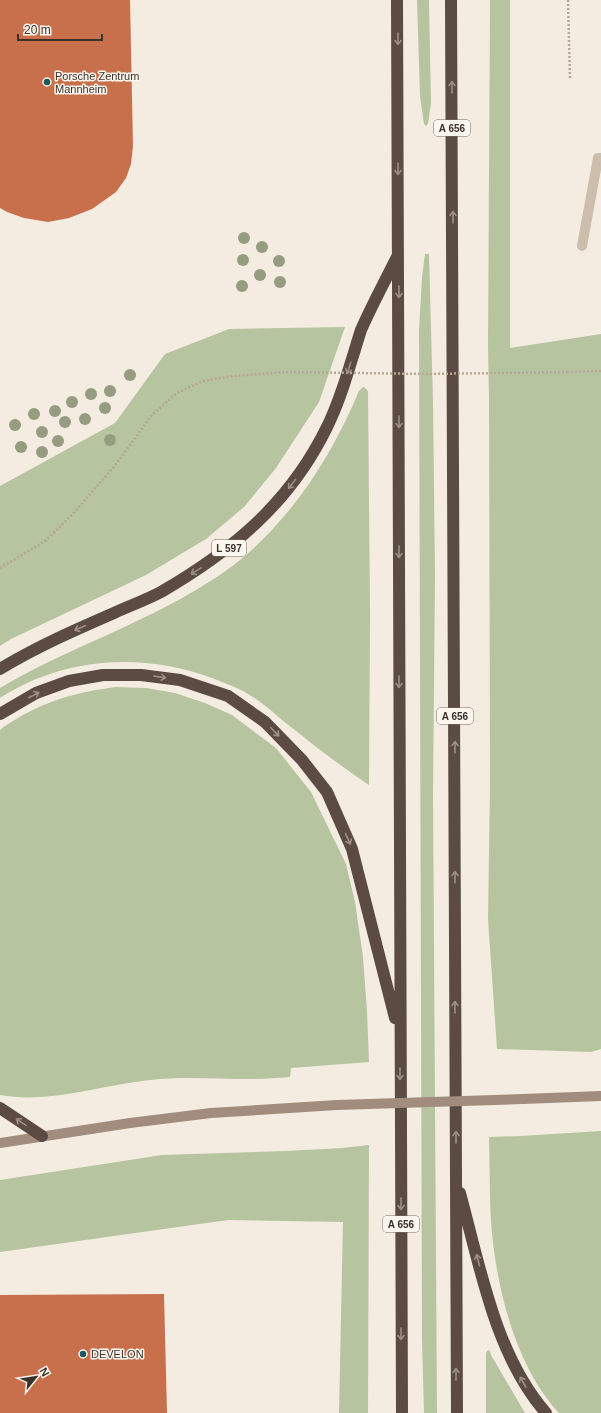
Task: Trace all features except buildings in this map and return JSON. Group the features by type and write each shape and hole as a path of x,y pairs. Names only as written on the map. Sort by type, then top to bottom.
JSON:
{"highway":[{"name":"A 656","path":"397,0 402,1413"},
{"name":"A 656","path":"451,0 457,1413"},
{"name":"L 597","path":"0,669 22,656 67,634 159,593 213,559 262,519 295,480 327,427 342,393 361,331 398,253"},
{"name":"A 656","path":"0,714 36,693 69,681 103,675 141,675 180,680 228,696 265,722 302,760 327,792 352,849 400,1035"},
{"path":"0,1108 42,1136"},
{"path":"456,1176 495,1322 525,1386 546,1413"}],"main road":[{"path":"0,1143 130,1123 211,1114 337,1106 601,1096"}],"lane":[{"path":"582,246 598,158 601,158"}],"path":[{"path":"568,0 570,79"},
{"path":"0,568 45,541 70,517 117,463 151,416 177,393 204,381 233,376 286,372 426,374 601,371"}],"green space":[{"path":"417,0 429,0 431,103 428,124 426,126 424,124 420,96"},
{"path":"490,0 510,0 510,348 601,334 601,1049 591,1052 497,1049 488,919 490,782 488,346"},
{"path":"425,254 429,254 433,402 435,575 433,794 437,1413 424,1413 422,1338 419,331 422,277"},
{"path":"345,327 319,402 276,468 244,507 206,539 146,575 11,639 0,646 0,486 115,423 165,354 229,329"},
{"path":"364,387 368,391 370,613 369,785 254,698 230,685 185,670 158,664 131,662 103,663 76,667 50,674 25,684 0,698 0,688 17,678 167,606 209,582 245,556 281,520 297,500 325,459 359,391"},
{"path":"115,687 146,688 175,693 205,703 232,715 276,748 311,792 346,864 355,902 363,957 369,1062 291,1068 290,1077 256,1079 163,1079 132,1082 57,1096 19,1097 0,1095 0,730 30,711 54,701 90,691"},
{"path":"601,1131 601,1413 559,1413 545,1396 522,1356 506,1311 493,1243 490,1203 489,1137"},
{"path":"369,1145 368,1413 339,1413 343,1222 228,1220 0,1252 0,1180 162,1155 286,1151"},
{"path":"488,1350 490,1351 525,1413 486,1413 486,1353"}],"place":[{"name":"Porsche Zentrum Mannheim","path":"47,82"},
{"name":"DEVELON","path":"83,1354"}]}
